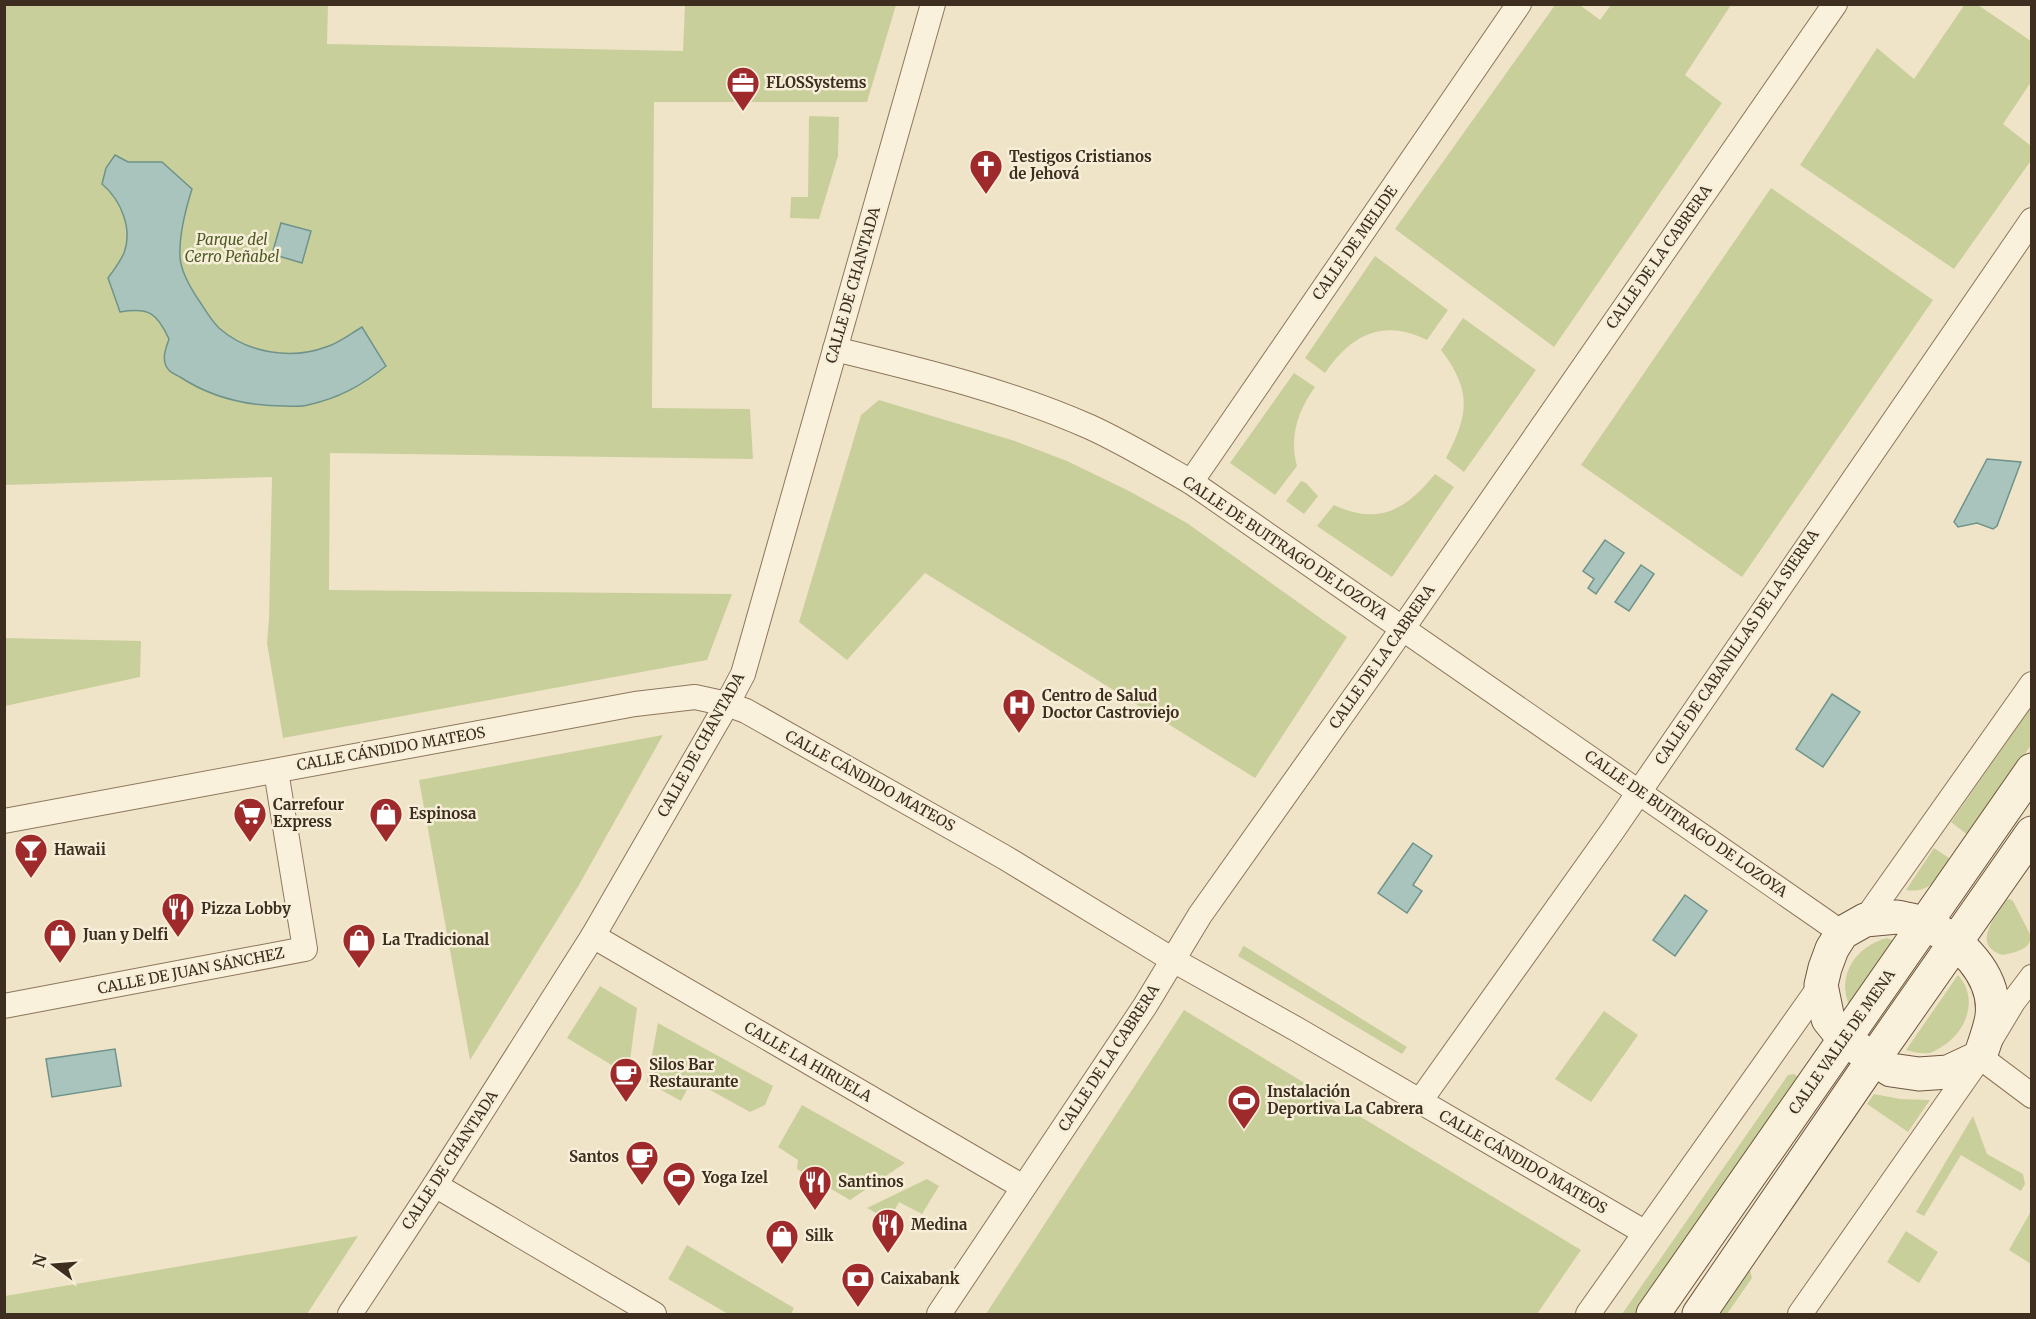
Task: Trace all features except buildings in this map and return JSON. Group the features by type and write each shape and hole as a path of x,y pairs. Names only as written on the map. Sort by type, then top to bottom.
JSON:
{"main road":[{"name":"CALLE VALLE DE MENA","path":"1653,1314 2031,770"},
{"path":"1699,1314 2031,833"},
{"path":"1897,917 1924,924 1956,942 1977,965 1989,987 1992,1016 1980,1057 1948,1072 1919,1074 1891,1070 1845,1040 1828,1019 1821,985 1832,949 1854,926 1897,917"}],"street":[{"name":"CALLE DE CHANTADA","path":"350,1314 435,1185 592,936 743,674 933,4"},
{"name":"CALLE DE MELIDE","path":"1191,482 1519,4"},
{"name":"CALLE DE LA CABRERA","path":"939,1314 1138,1016 1200,915 1402,628 1834,4"},
{"name":"CALLE DE CABANILLAS DE LA SIERRA","path":"1419,1101 1450,1061 1639,791 2031,220"},
{"name":"CALLE DE BUITRAGO DE LOZOYA","path":"836,349 933,374 1047,410 1115,439 1191,482 1639,791 1854,926"},
{"path":"1854,926 1916,850 2031,684"},
{"name":"CALLE CÁNDIDO MATEOS","path":"4,821 635,705 695,697 727,704 746,711 1004,857 1173,960 1644,1233"},
{"name":"CALLE DE JUAN SÁNCHEZ","path":"4,1006 305,950 276,771"},
{"name":"CALLE LA HIRUELA","path":"592,936 1023,1187"},
{"path":"1800,1314 1980,1057 2031,977"},
{"path":"1588,1314 1821,985"},
{"path":"1980,1057 2031,1096"},
{"path":"435,1185 654,1314"}],"green space":[{"path":"1965,4 1978,5 2031,41 2031,82 2003,124 2031,146 2032,159 1954,269 1800,165 1877,48 1914,79"},
{"name":"Parque del Cerro Peñabel","path":"4,5 328,5 327,44 683,51 685,5 896,5 867,102 654,102 652,408 750,409 753,459 330,453 329,590 732,594 707,660 283,738 267,643 272,477 5,485"},
{"path":"1555,5 1580,5 1600,20 1611,5 1731,5 1685,75 1722,103 1554,347 1395,229"},
{"path":"809,116 839,117 838,156 819,219 790,218 791,197 808,197"},
{"path":"1771,188 1933,300 1742,577 1581,465"},
{"path":"1375,256 1448,310 1427,340 1396,331 1369,334 1346,349 1325,373 1305,358"},
{"path":"1463,318 1536,370 1464,472 1446,458 1459,428 1464,403 1458,378 1441,350"},
{"path":"1294,373 1315,387 1304,405 1297,424 1294,444 1297,466 1275,495 1230,463"},
{"path":"879,400 1015,441 1067,461 1129,491 1187,523 1347,637 1255,778 925,573 847,660 799,622 861,415"},
{"path":"1435,474 1454,487 1392,577 1317,526 1334,505 1364,514 1390,511 1413,497"},
{"path":"1301,481 1306,483 1318,496 1304,514 1286,501"},
{"path":"5,638 141,641 140,677 5,706"},
{"path":"2031,707 2031,745 1969,836 1951,822"},
{"path":"663,735 579,885 470,1060 419,780"},
{"path":"1934,848 1952,860 1928,887 1914,891 1906,890"},
{"path":"2006,900 2013,901 2031,936 2025,948 2003,955 1988,945 1987,938 1992,922"},
{"path":"1887,938 1894,941 1850,1007 1845,984 1851,964 1866,948"},
{"path":"1244,945 1407,1047 1402,1054 1238,956"},
{"path":"1958,975 1968,993 1969,1002 1968,1012 1960,1030 1936,1051 1920,1053 1906,1050"},
{"path":"600,986 637,1008 628,1075 567,1038"},
{"name":"Instalación Deportiva La Cabrera","path":"1184,1010 1581,1250 1537,1314 986,1314"},
{"path":"1604,1011 1638,1035 1591,1102 1555,1079"},
{"path":"658,1023 773,1086 765,1105 750,1112 692,1080 681,1101 647,1082"},
{"path":"1794,1074 1801,1079 1638,1314 1622,1314 1788,1075"},
{"path":"1874,1094 1900,1099 1930,1100 1908,1132 1867,1104"},
{"path":"802,1105 905,1163 850,1200 797,1169 798,1160 778,1147"},
{"path":"1973,1116 1987,1154 2023,1174 2025,1184 2021,1191 1961,1155 1924,1216 1916,1212"},
{"path":"927,1179 939,1186 922,1214 899,1202 889,1220 867,1208"},
{"path":"2031,1211 2031,1264 2009,1250"},
{"path":"1906,1231 1938,1252 1919,1283 1887,1262"},
{"path":"358,1236 307,1314 5,1314 5,1296"},
{"path":"687,1245 794,1308 791,1314 728,1314 668,1279"},
{"path":"1750,1270 1752,1278 1727,1314 1719,1314"}],"water":[{"path":"115,155 128,162 162,162 192,189 185,214 180,248 184,275 209,315 230,337 270,352 298,353 326,347 362,327 386,366 368,380 340,395 305,406 271,406 230,399 192,384 170,371 164,359 169,339 160,323 145,311 120,312 108,278 124,253 127,234 120,207 102,184 106,168"},
{"path":"281,223 311,231 302,263 272,254"},
{"path":"1987,459 2021,462 1997,526 1993,529 1977,523 1958,527 1954,522"},
{"path":"1605,540 1624,553 1596,594 1588,588 1594,579 1583,571"},
{"path":"1641,565 1654,574 1629,611 1615,602"},
{"path":"1832,694 1860,712 1823,767 1796,749"},
{"path":"1413,843 1432,856 1413,885 1422,891 1407,913 1378,893"},
{"path":"1685,895 1707,911 1675,956 1653,940"},
{"path":"115,1049 121,1086 52,1097 46,1059"}],"place":[{"name":"FLOSSystems","path":"743,112"},
{"name":"Testigos Cristianos de Jehová","path":"986,195"},
{"name":"Centro de Salud Doctor Castroviejo","path":"1019,734"},
{"name":"Carrefour Express","path":"250,843"},
{"name":"Espinosa","path":"386,843"},
{"name":"Hawaii","path":"31,879"},
{"name":"Pizza Lobby","path":"178,938"},
{"name":"Juan y Delfi","path":"60,964"},
{"name":"La Tradicional","path":"359,969"},
{"name":"Silos Bar Restaurante","path":"626,1103"},
{"name":"Instalación Deportiva La Cabrera","path":"1244,1130"},
{"name":"Santos","path":"642,1186"},
{"name":"Yoga Izel","path":"679,1207"},
{"name":"Santinos","path":"815,1211"},
{"name":"Medina","path":"888,1254"},
{"name":"Silk","path":"782,1265"},
{"name":"Caixabank","path":"858,1308"}]}
